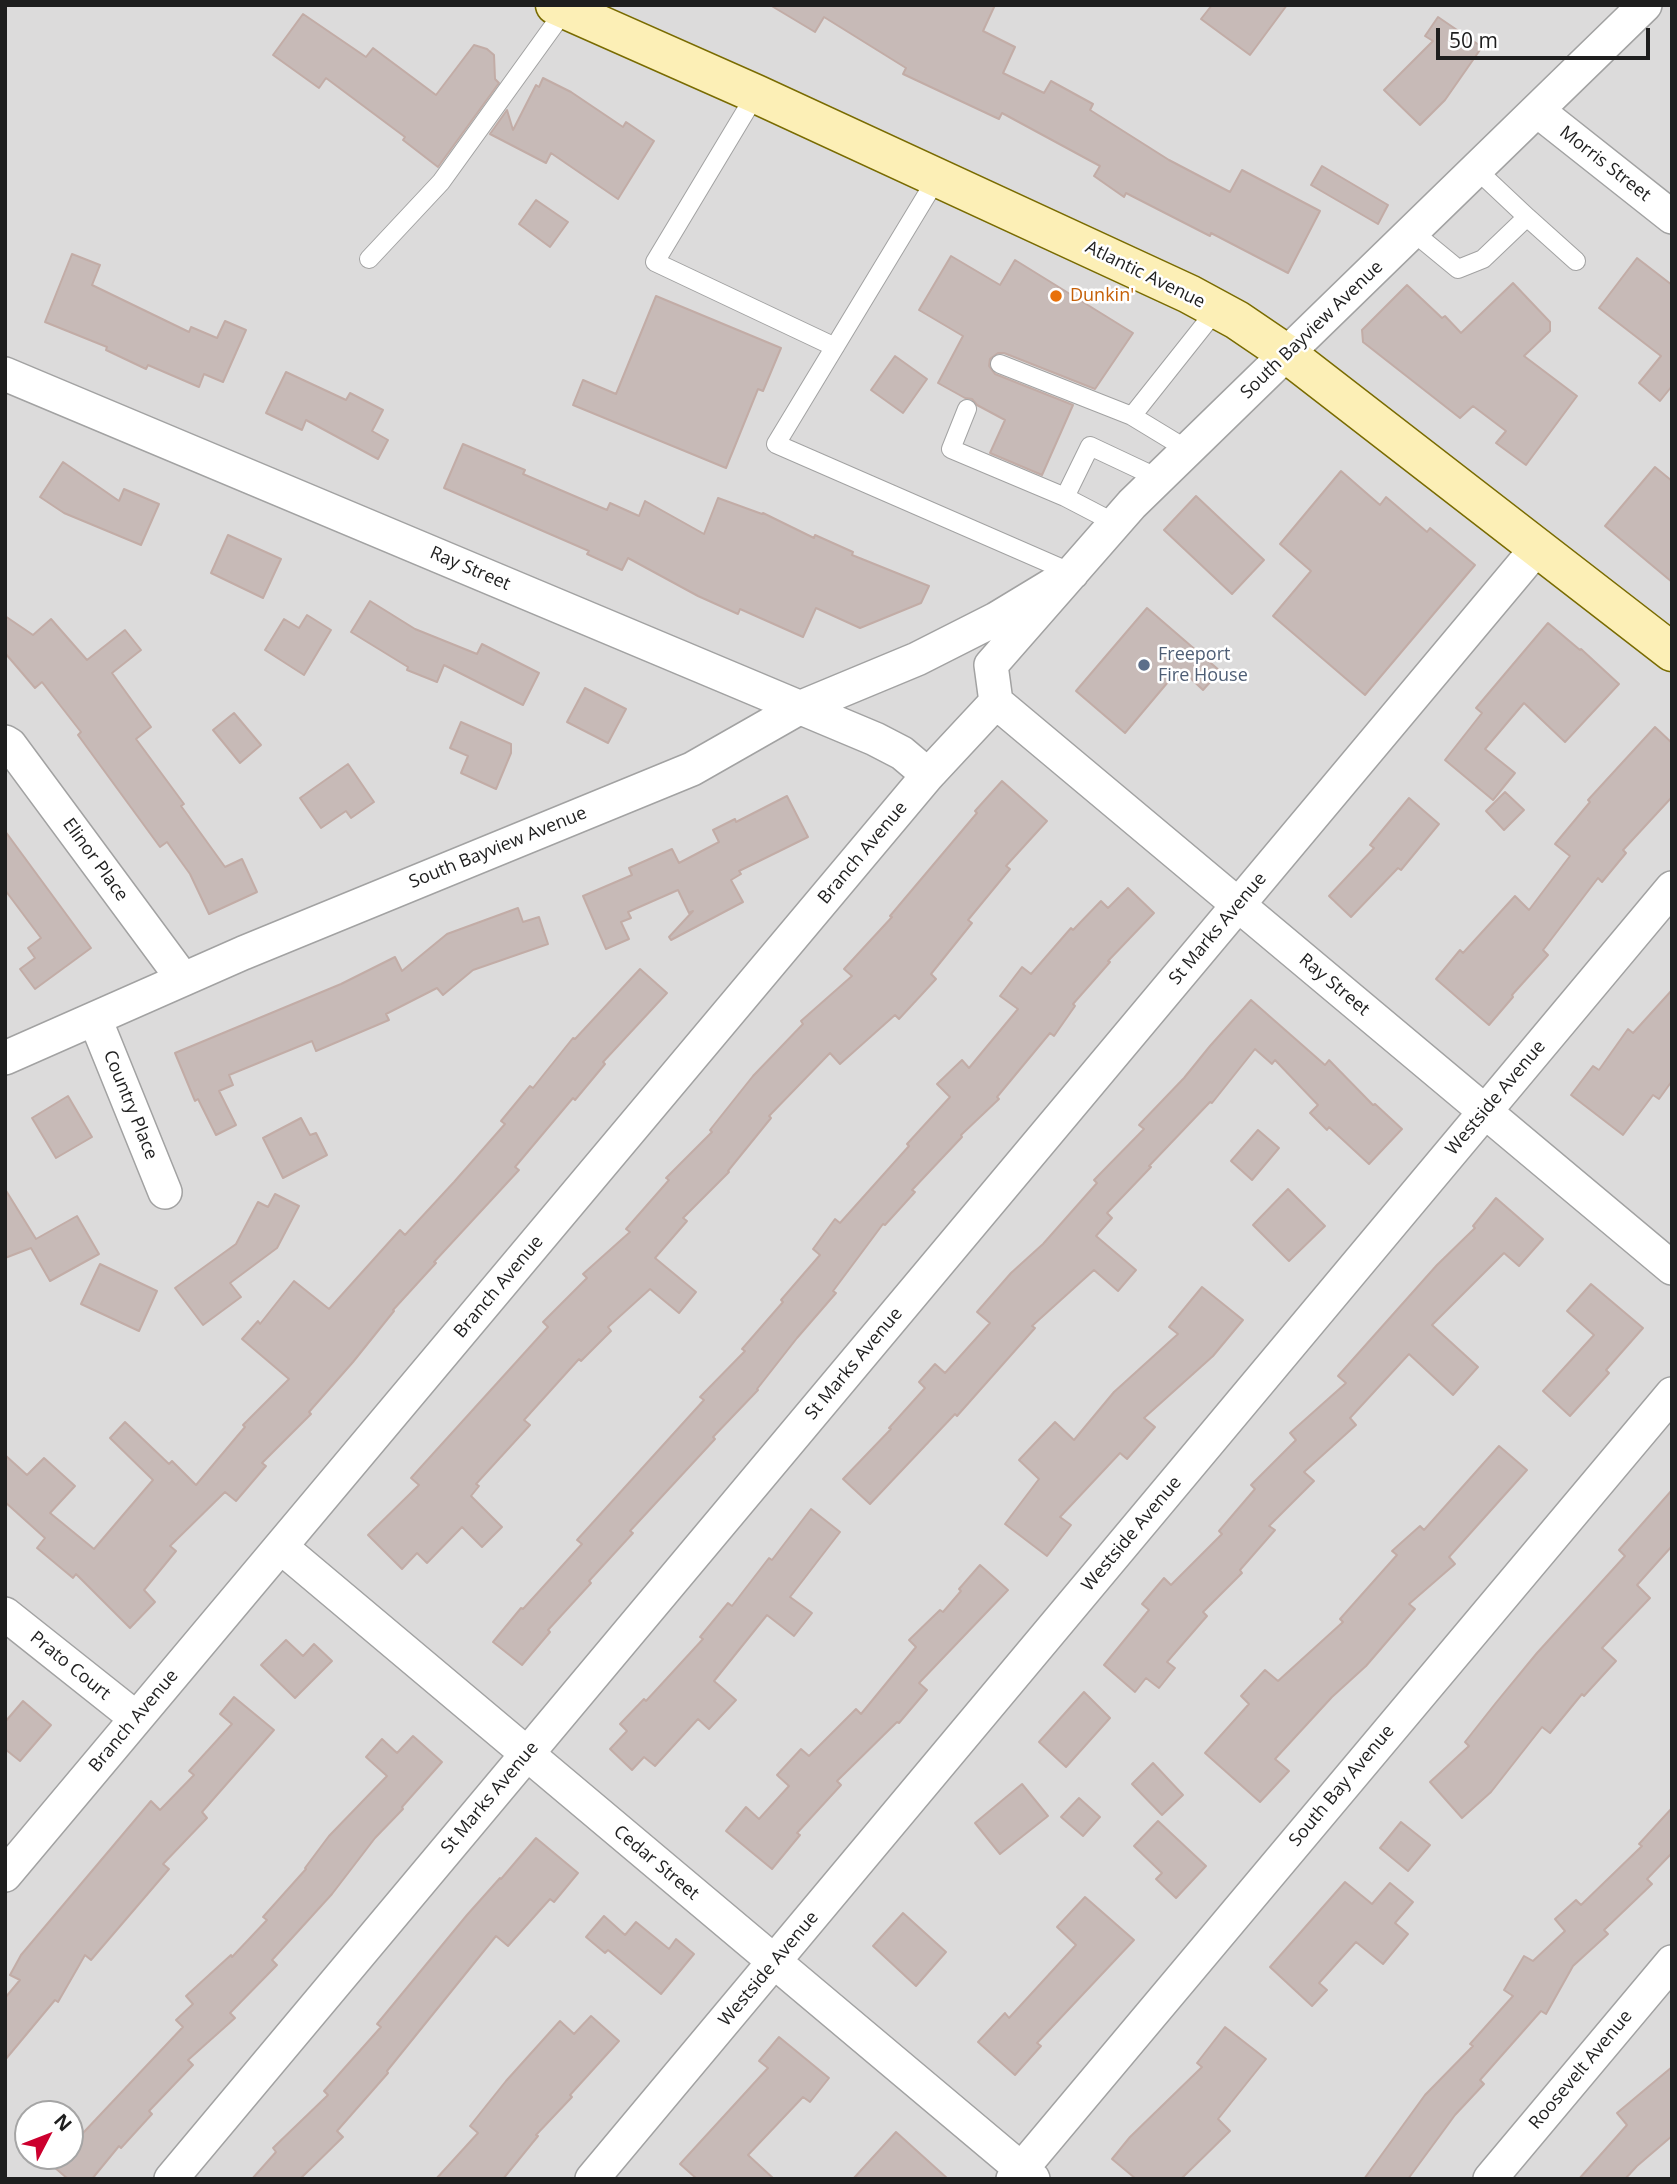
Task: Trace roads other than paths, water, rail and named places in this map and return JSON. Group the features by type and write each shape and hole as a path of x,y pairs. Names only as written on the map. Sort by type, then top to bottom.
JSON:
{"main road":[{"name":"Atlantic Avenue","path":"560,8 756,94 1189,294 1237,320 1287,354 1672,652"}],"street":[{"name":"South Bayview Avenue","path":"5,1058 183,979 692,769 799,708 917,659 991,666 1115,523 1158,478 1538,111 1636,8"},
{"name":"Morris Street","path":"1538,111 1672,217"},
{"name":"Ray Street","path":"5,374 799,708 902,753 928,775"},
{"name":"St Marks Avenue","path":"171,2179 1537,548"},
{"path":"917,659 996,619 1072,573"},
{"path":"991,666 996,702"},
{"name":"Ray Street","path":"996,702 1672,1268"},
{"name":"Branch Avenue","path":"5,1875 928,775 996,702"},
{"name":"Elinor Place","path":"5,742 10,745 183,979"},
{"name":"Westside Avenue","path":"592,2179 1672,888"},
{"name":"Country Place","path":"95,1019 165,1192"},
{"name":"South Bay Avenue","path":"1022,2176 1672,1394"},
{"name":"Cedar Street","path":"281,1547 774,1962 1022,2176"},
{"name":"Prato Court","path":"5,1614 136,1718"},
{"name":"Roosevelt Avenue","path":"1490,2179 1672,1962"}],"lane":[{"path":"369,259 441,182 560,8"},
{"path":"756,94 655,262 835,347"},
{"path":"1477,170 1576,261"},
{"path":"937,178 776,444 1072,573"},
{"path":"1413,232 1458,269 1483,259 1527,217"},
{"path":"1132,416 1217,309"},
{"path":"1000,364 1132,416 1188,450"},
{"path":"967,409 951,449 1065,497 1115,523"},
{"path":"1065,497 1090,446 1158,478"}],"place":[{"name":"Dunkin'","path":"1056,296"},
{"name":"Freeport Fire House","path":"1144,665"}]}
